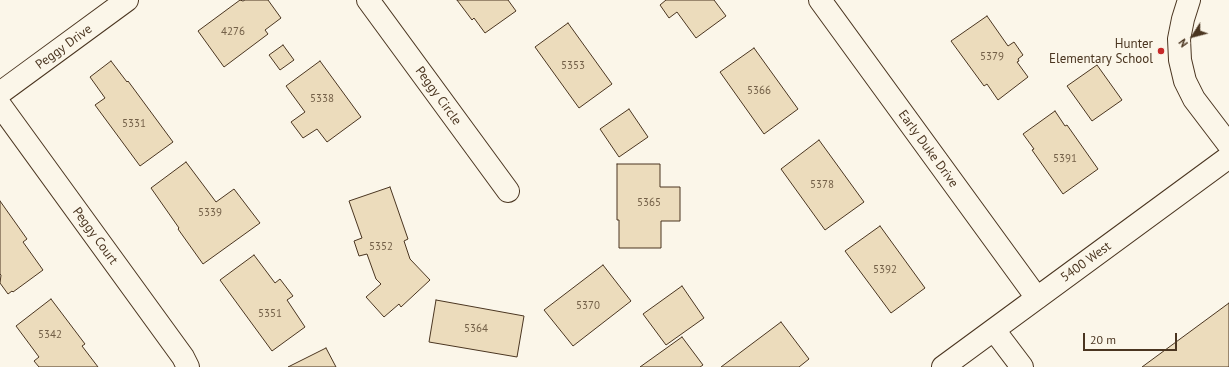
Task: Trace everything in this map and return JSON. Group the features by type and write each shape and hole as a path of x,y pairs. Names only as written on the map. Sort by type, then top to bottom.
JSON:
{"street":[{"name":"Peggy Drive","path":"0,94 128,0"},
{"name":"Peggy Circle","path":"368,0 508,191"},
{"name":"Early Duke Drive","path":"820,0 1037,298"},
{"path":"1189,0 1179,39 1180,60 1185,81 1194,99 1229,145"},
{"name":"Peggy Court","path":"0,105 183,357 188,367"},
{"name":"5400 West","path":"943,367 1229,157"},
{"path":"994,330 1022,367"}],"building":[{"path":"240,0 268,0 281,18 265,30 268,34 224,67 198,31"},
{"path":"457,0 508,0 516,11 485,33 474,18 472,20"},
{"path":"666,0 714,0 726,16 696,38 677,12 669,18 660,5"},
{"path":"987,16 1008,46 1014,42 1023,55 1017,62 1028,77 998,100 987,84 984,86 951,41"},
{"path":"568,23 612,84 579,108 535,47"},
{"path":"283,45 294,60 280,70 269,55"},
{"path":"754,48 798,109 764,134 720,72"},
{"path":"111,61 127,82 128,81 173,142 140,166 95,105 105,98 90,77"},
{"path":"320,61 361,117 327,142 317,129 303,138 291,122 305,112 286,86"},
{"path":"1097,65 1122,100 1092,121 1067,86"},
{"path":"629,109 648,137 619,157 600,129"},
{"path":"1055,111 1065,126 1067,125 1098,169 1063,194 1032,150 1034,149 1023,134"},
{"path":"819,140 864,202 825,230 781,169"},
{"path":"186,162 216,202 234,189 260,223 203,264 151,188"},
{"path":"617,164 660,164 660,187 680,187 680,221 661,221 661,248 619,248 619,220 617,220"},
{"path":"390,187 408,239 404,241 410,259 430,280 401,307 399,304 384,317 366,297 381,284 376,279 367,254 359,256 354,241 362,238 349,201"},
{"path":"0,201 27,239 23,242 43,270 8,294 0,283"},
{"path":"880,226 925,288 891,313 845,251"},
{"path":"254,255 275,283 280,279 293,296 287,300 305,327 272,351 220,280"},
{"path":"603,265 631,301 573,346 544,310"},
{"path":"682,286 704,318 666,345 643,314"},
{"path":"51,299 85,344 82,346 98,367 39,367 34,361 39,357 16,326"},
{"path":"436,300 524,316 517,357 429,342"},
{"path":"1229,303 1229,367 1142,367"},
{"path":"781,322 809,359 799,367 721,367"},
{"path":"682,337 703,365 700,367 640,367"},
{"path":"326,348 336,367 288,367"}],"place":[{"name":"Hunter Elementary School","path":"1161,51"}]}
